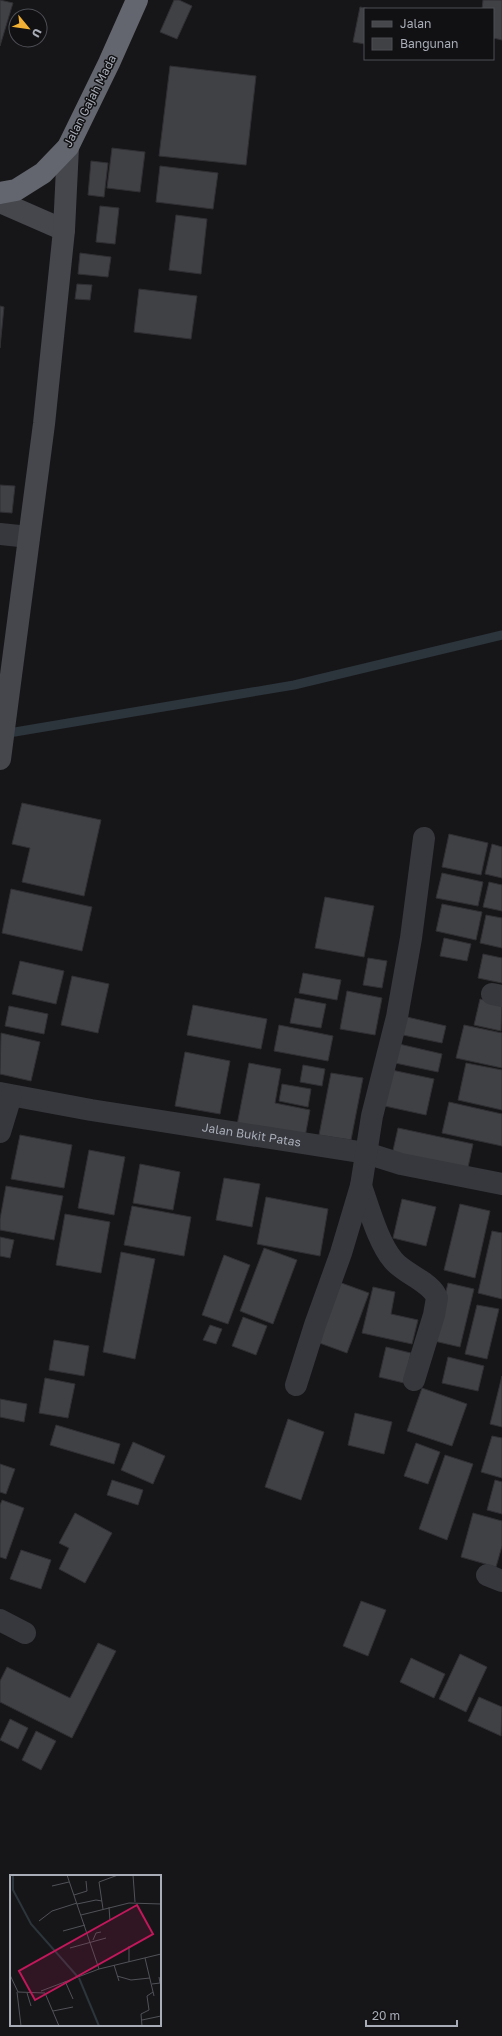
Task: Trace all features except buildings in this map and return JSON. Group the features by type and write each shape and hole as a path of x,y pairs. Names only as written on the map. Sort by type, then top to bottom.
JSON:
{"highway":[{"name":"Jalan Gajah Mada","path":"0,193 16,190 43,173 68,147 109,63 137,0"}],"street":[{"path":"0,758 44,424 64,230 68,147"},
{"path":"0,202 64,230"},
{"path":"0,534 29,537"},
{"path":"296,1384 310,1338 341,1254 361,1186 372,1116 397,1017 411,938 424,838"},
{"path":"0,1132 6,1094"},
{"name":"Jalan Bukit Patas","path":"6,1094 307,1145 366,1153 401,1164 502,1184"},
{"path":"361,1186 382,1241 393,1260 431,1288 437,1298 434,1315 414,1380"},
{"path":"0,1620 25,1633"}],"waterway":[{"path":"3,734 294,685 502,635"}]}
